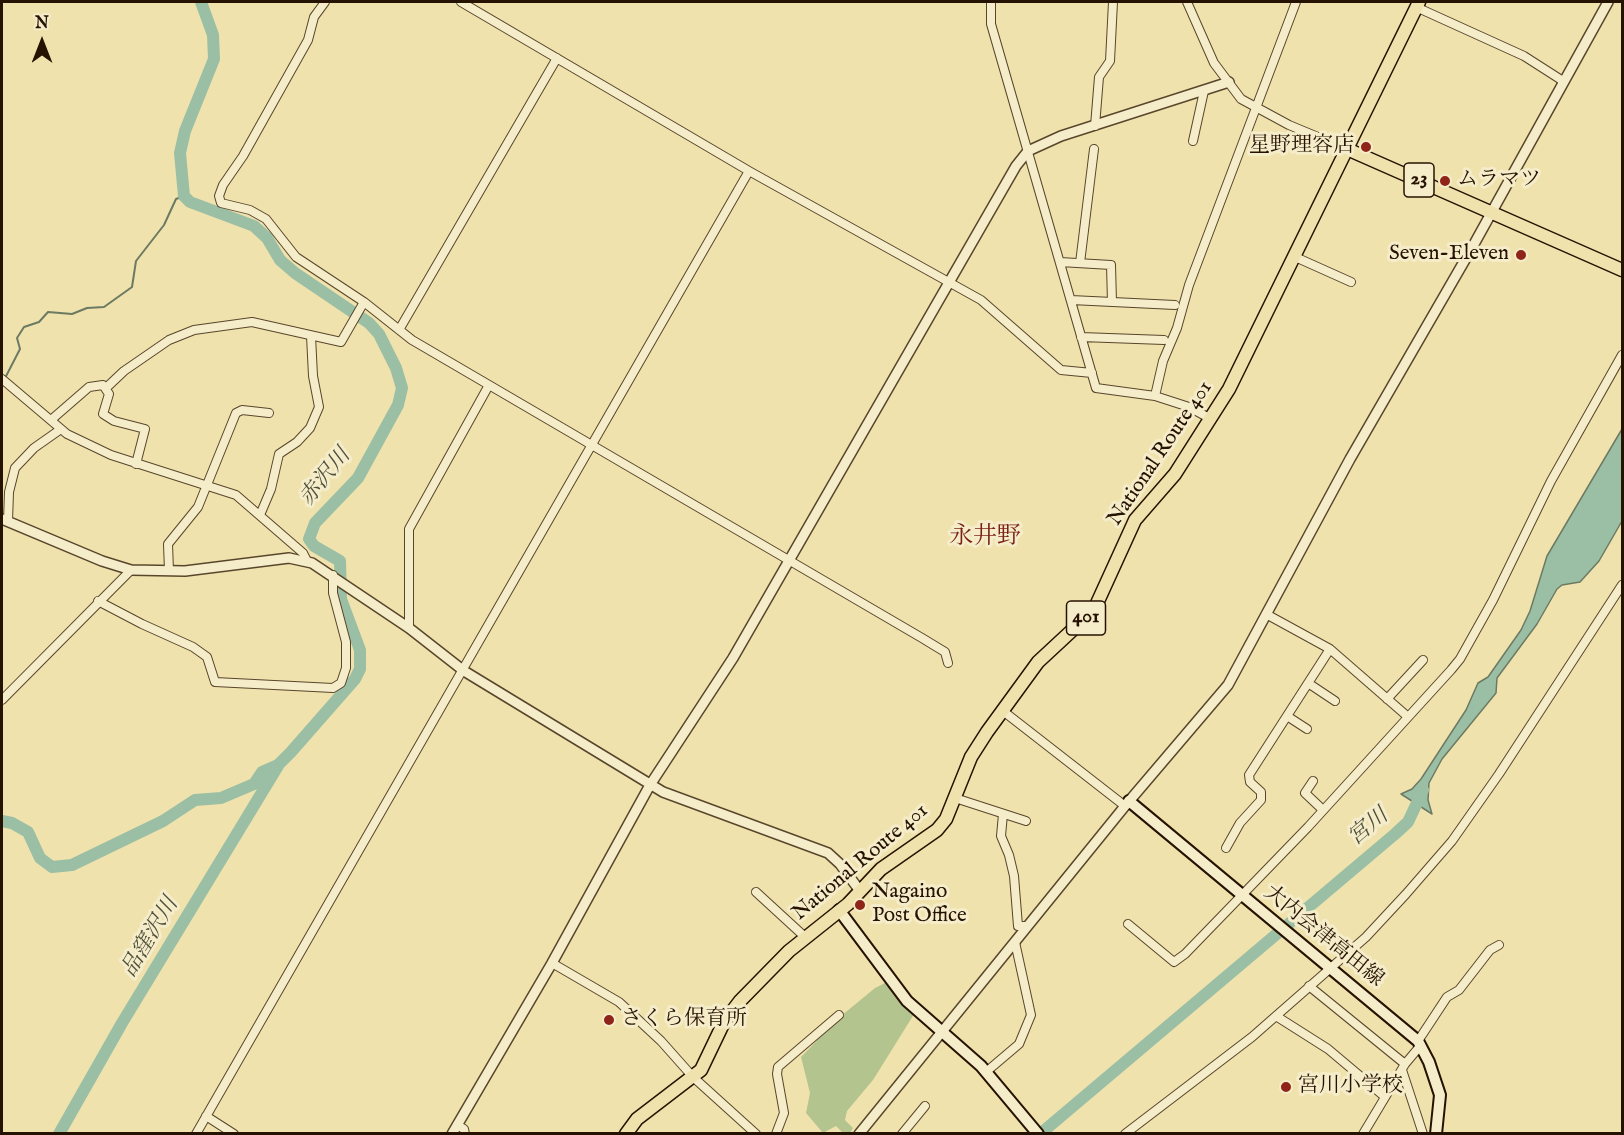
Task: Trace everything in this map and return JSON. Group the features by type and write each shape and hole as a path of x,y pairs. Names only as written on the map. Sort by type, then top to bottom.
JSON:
{"main road":[{"name":"National Route 401","path":"626,1134 637,1119 693,1077 704,1066 720,1029 735,1007 805,937 839,910 881,869 938,830 955,798 971,757 1003,711 1038,662 1094,610 1135,520 1168,484 1229,389 1418,4"},
{"name":"23","path":"1347,149 1623,270"},
{"name":"大内会津高田線","path":"1127,803 1330,966 1419,1043 1440,1095 1436,1134"},
{"path":"839,910 907,1001 942,1030 986,1072 1038,1134"}],"street":[{"path":"326,2 314,17 308,40 219,196 221,203 250,210 266,219 296,257 364,302 399,330 592,447 945,652 948,663"},
{"path":"461,2 749,171 1000,314 1061,370 1092,373"},
{"path":"991,2 991,24 1096,388 1155,396 1189,407 1211,419"},
{"path":"1095,126 1099,77 1110,61 1113,2"},
{"path":"1186,2 1214,63 1241,99 1255,108 1347,149"},
{"path":"1155,396 1163,361 1177,327 1182,303 1296,2"},
{"path":"859,1134 1127,803 1228,685 1350,459 1608,2"},
{"path":"1418,4 1524,56 1563,81"},
{"path":"399,330 557,58"},
{"path":"454,1129 552,963 650,785 733,658 1016,165 1028,151 1061,136 1229,82"},
{"path":"1193,141 1204,91"},
{"path":"1080,263 1094,148"},
{"path":"196,1134 464,671 749,171"},
{"path":"1293,256 1351,282"},
{"path":"1060,262 1113,267 1112,302"},
{"path":"1071,300 1175,305"},
{"path":"106,388 124,371 169,340 194,330 252,322 341,342 364,302"},
{"path":"260,515 271,489 279,454 297,442 310,428 319,407 314,381 311,336"},
{"path":"1081,337 1164,340"},
{"path":"1128,924 1174,962 1185,954 1244,897 1460,659 1493,600 1551,482 1623,355"},
{"path":"2,379 61,429 111,455 236,495 303,553 307,561"},
{"path":"51,420 89,387 96,385 106,388 109,394 103,414 114,421 145,429 136,464"},
{"path":"409,628 409,529 489,385"},
{"path":"170,571 168,544 198,507 236,413 242,410 269,413"},
{"path":"61,429 34,448 15,468 5,520 102,561 131,570 170,571 290,558 307,561 333,575 409,628 464,671 650,785 678,798 828,854 840,864 860,891"},
{"path":"2,700 98,600 131,570"},
{"path":"98,600 142,624 193,647 207,657 214,682 333,688 341,683 346,668 346,642 333,593 333,575"},
{"path":"1125,1134 1252,1037 1330,966 1366,937 1452,841 1623,585"},
{"path":"1266,615 1330,649 1407,716"},
{"path":"1226,848 1240,823 1261,800 1262,792 1250,782 1248,777 1330,649"},
{"path":"1388,699 1423,660"},
{"path":"1308,683 1335,701"},
{"path":"1003,711 1127,803"},
{"path":"1287,716 1307,729"},
{"path":"1313,781 1305,793 1323,810"},
{"path":"955,798 1026,821"},
{"path":"1003,814 1001,836 1014,876 1018,927 1027,926"},
{"path":"756,892 805,937"},
{"path":"986,1072 1019,1044 1031,1015 1031,1006 1015,942"},
{"path":"1363,1134 1447,997 1471,978 1490,950 1499,945"},
{"path":"552,963 613,997 661,1041 693,1077 756,1134"},
{"path":"1309,986 1404,1067 1423,1134"},
{"path":"776,1134 784,1113 777,1074 778,1067 839,1015"},
{"path":"1276,1016 1328,1048 1385,1096"},
{"path":"902,1134 926,1106"},
{"path":"206,1116 234,1134"},
{"path":"454,1129 464,1129 465,1134"}],"shaded area":[{"path":"1622,429 1622,521 1599,561 1580,582 1562,585 1557,589 1537,624 1497,678 1496,693 1442,759 1429,783 1428,800 1432,814 1401,794 1412,789 1421,779 1466,710 1478,683 1488,677 1521,630 1530,611 1547,556"},
{"path":"887,982 916,1011 873,1080 847,1111 845,1120 853,1128 850,1133 843,1133 836,1126 823,1133 806,1113 810,1093 801,1057 841,1016 875,988"}],"waterway":[{"name":"赤沢川","path":"2,821 12,823 28,832 40,858 52,867 72,865 163,821 195,800 221,798 254,784 262,772 278,765 291,752 355,679 360,669 360,650 341,599 340,561 314,546 309,539 315,523 358,478 398,405 402,388 396,368 379,334 369,323 295,273 280,260 267,238 254,226 190,202 184,196 180,153 185,131 214,59 213,35 201,2"},
{"path":"2,384 20,349 17,338 24,327 39,322 48,312 72,314 87,308 104,307 132,287 136,261 164,225 176,199 184,196"},
{"name":"品窪沢川","path":"59,1134 122,1023 278,766"},
{"name":"宮川","path":"1040,1134 1395,834 1408,822 1423,790"}],"place":[{"name":"星野理容店","path":"1366,147"},
{"name":"ムラマツ","path":"1445,181"},
{"name":"Seven-Eleven","path":"1521,255"},
{"name":"Nagaino Post Office","path":"860,905"},
{"name":"さくら保育所","path":"609,1020"},
{"name":"宮川小学校","path":"1286,1087"}],"district":[{"name":"永井野","path":"985,538"}]}
